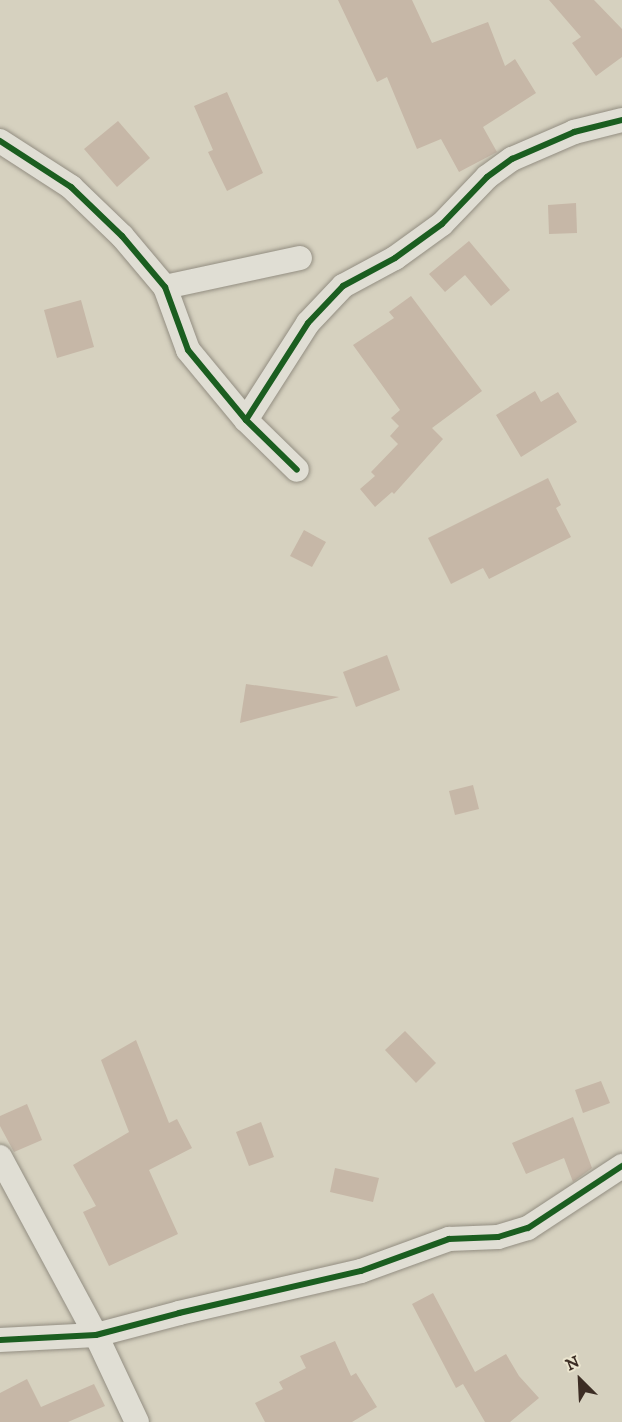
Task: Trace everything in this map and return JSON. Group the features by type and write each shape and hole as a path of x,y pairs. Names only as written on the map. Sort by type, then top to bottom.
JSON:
{"street":[{"path":"246,420 308,323 343,286 395,258 442,224 487,177 512,159 574,132 622,120"},
{"path":"0,141 71,187 122,236 165,287 188,351 246,420 297,470"},
{"path":"165,287 300,258"},
{"path":"0,1157 96,1335 137,1422"},
{"path":"0,1340 96,1335 179,1313 361,1271 449,1239 498,1237 528,1228 622,1166"}],"building":[{"path":"338,0 412,0 432,43 488,22 505,66 515,59 536,93 483,127 497,152 459,172 441,139 417,149 387,77 377,82"},
{"path":"549,0 594,0 622,29 622,57 596,76 572,43 581,37"},
{"path":"227,92 263,173 227,191 208,152 213,150 194,106"},
{"path":"118,121 150,158 117,187 84,149"},
{"path":"576,203 577,233 549,234 548,205"},
{"path":"469,241 510,290 491,306 465,275 445,292 429,274"},
{"path":"411,296 482,391 432,428 443,439 394,494 392,492 375,507 360,489 375,476 371,472 398,444 390,436 399,426 391,418 400,410 353,345 394,318 389,312"},
{"path":"81,300 94,347 57,358 44,310"},
{"path":"535,391 541,402 558,392 577,422 521,457 496,415"},
{"path":"548,478 561,505 556,508 571,537 489,579 483,568 451,584 428,538"},
{"path":"304,530 326,542 312,567 290,556"},
{"path":"387,655 400,690 356,707 343,672"},
{"path":"246,684 339,697 240,723"},
{"path":"473,785 479,809 455,815 449,791"},
{"path":"405,1031 436,1063 416,1083 385,1050"},
{"path":"136,1040 169,1123 177,1119 192,1148 149,1170 178,1234 109,1266 83,1212 96,1206 73,1165 129,1132 101,1060"},
{"path":"601,1081 610,1103 583,1113 575,1090"},
{"path":"27,1104 42,1140 14,1152 0,1126 0,1116"},
{"path":"573,1117 592,1168 573,1182 564,1158 526,1174 512,1143"},
{"path":"261,1122 274,1157 249,1166 236,1132"},
{"path":"335,1168 379,1178 373,1202 330,1192"},
{"path":"433,1293 475,1372 506,1354 519,1376 539,1398 510,1422 485,1422 463,1384 456,1388 412,1304"},
{"path":"335,1341 351,1376 356,1373 377,1407 352,1422 265,1422 255,1403 283,1389 279,1382 306,1368 300,1356"},
{"path":"27,1379 41,1407 94,1384 105,1406 68,1422 0,1422 0,1393"}],"cycle path":[{"path":"246,420 308,323 343,286 395,258 442,224 487,177 512,159 574,132 622,120"},
{"path":"0,141 71,187 122,236 165,287 188,350 246,420 297,470"},
{"path":"0,1340 96,1335 179,1313 361,1271 449,1239 498,1237 528,1228 622,1166"}]}
